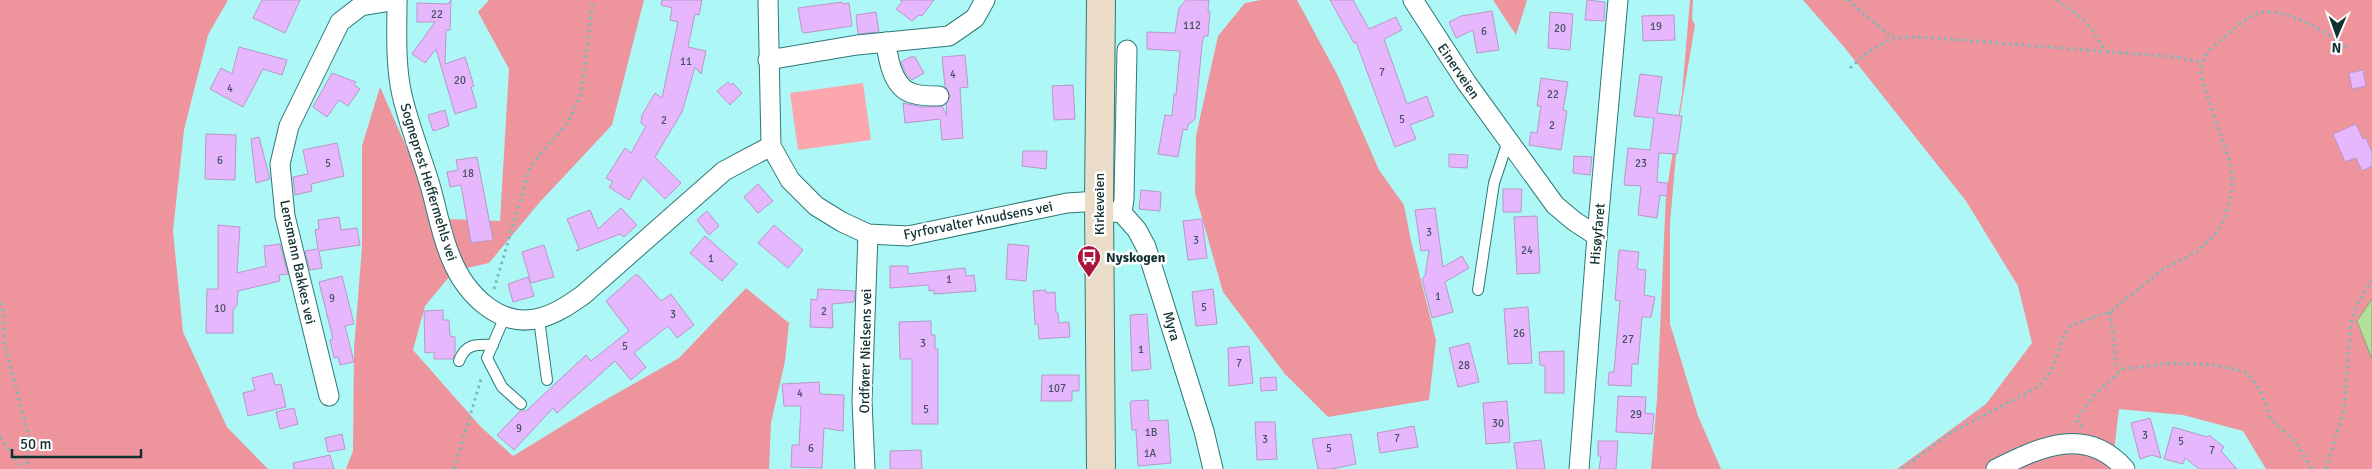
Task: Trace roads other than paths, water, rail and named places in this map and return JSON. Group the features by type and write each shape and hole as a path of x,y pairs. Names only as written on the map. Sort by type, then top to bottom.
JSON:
{"main road":[{"name":"Kirkeveien","path":"1101,0 1107,208 1101,469"}],"street":[{"name":"Sogneprest Heffermehls vei","path":"397,0 398,63 402,94 451,258 469,291 497,312"},
{"name":"Lensmann Bakkes vei","path":"329,396 285,216 280,164 289,126 340,22 361,6 397,0"},
{"name":"Fyrforvalter Knudsens vei","path":"768,0 771,146 790,180 816,206 842,222 868,234 908,236 1067,203 1107,208"},
{"path":"768,60 886,42 949,36 962,29 975,18 985,0"},
{"name":"Einerveien","path":"1412,0 1466,82 1555,206 1597,236"},
{"name":"Hisøyfaret","path":"1579,469 1618,0"},
{"path":"886,42 892,72 900,84 913,94 938,96"},
{"path":"1107,208 1124,199 1127,50"},
{"path":"497,312 520,319 539,319 559,311 583,295 724,171 771,146"},
{"name":"Myra","path":"1107,208 1137,230 1146,246 1157,275 1204,431 1213,469"},
{"name":"Ordfører Nielsens vei","path":"865,469 862,401 868,234"},
{"path":"1996,469 2049,446 2068,443 2095,447 2115,457 2125,469"}],"lane":[{"path":"1478,290 1494,183 1508,141"},
{"path":"497,312 493,344 487,358 502,387 521,404"},
{"path":"539,319 548,380"},
{"path":"459,361 463,351 469,346 493,344"}],"place":[{"name":"Nyskogen","path":"1089,278"}]}
